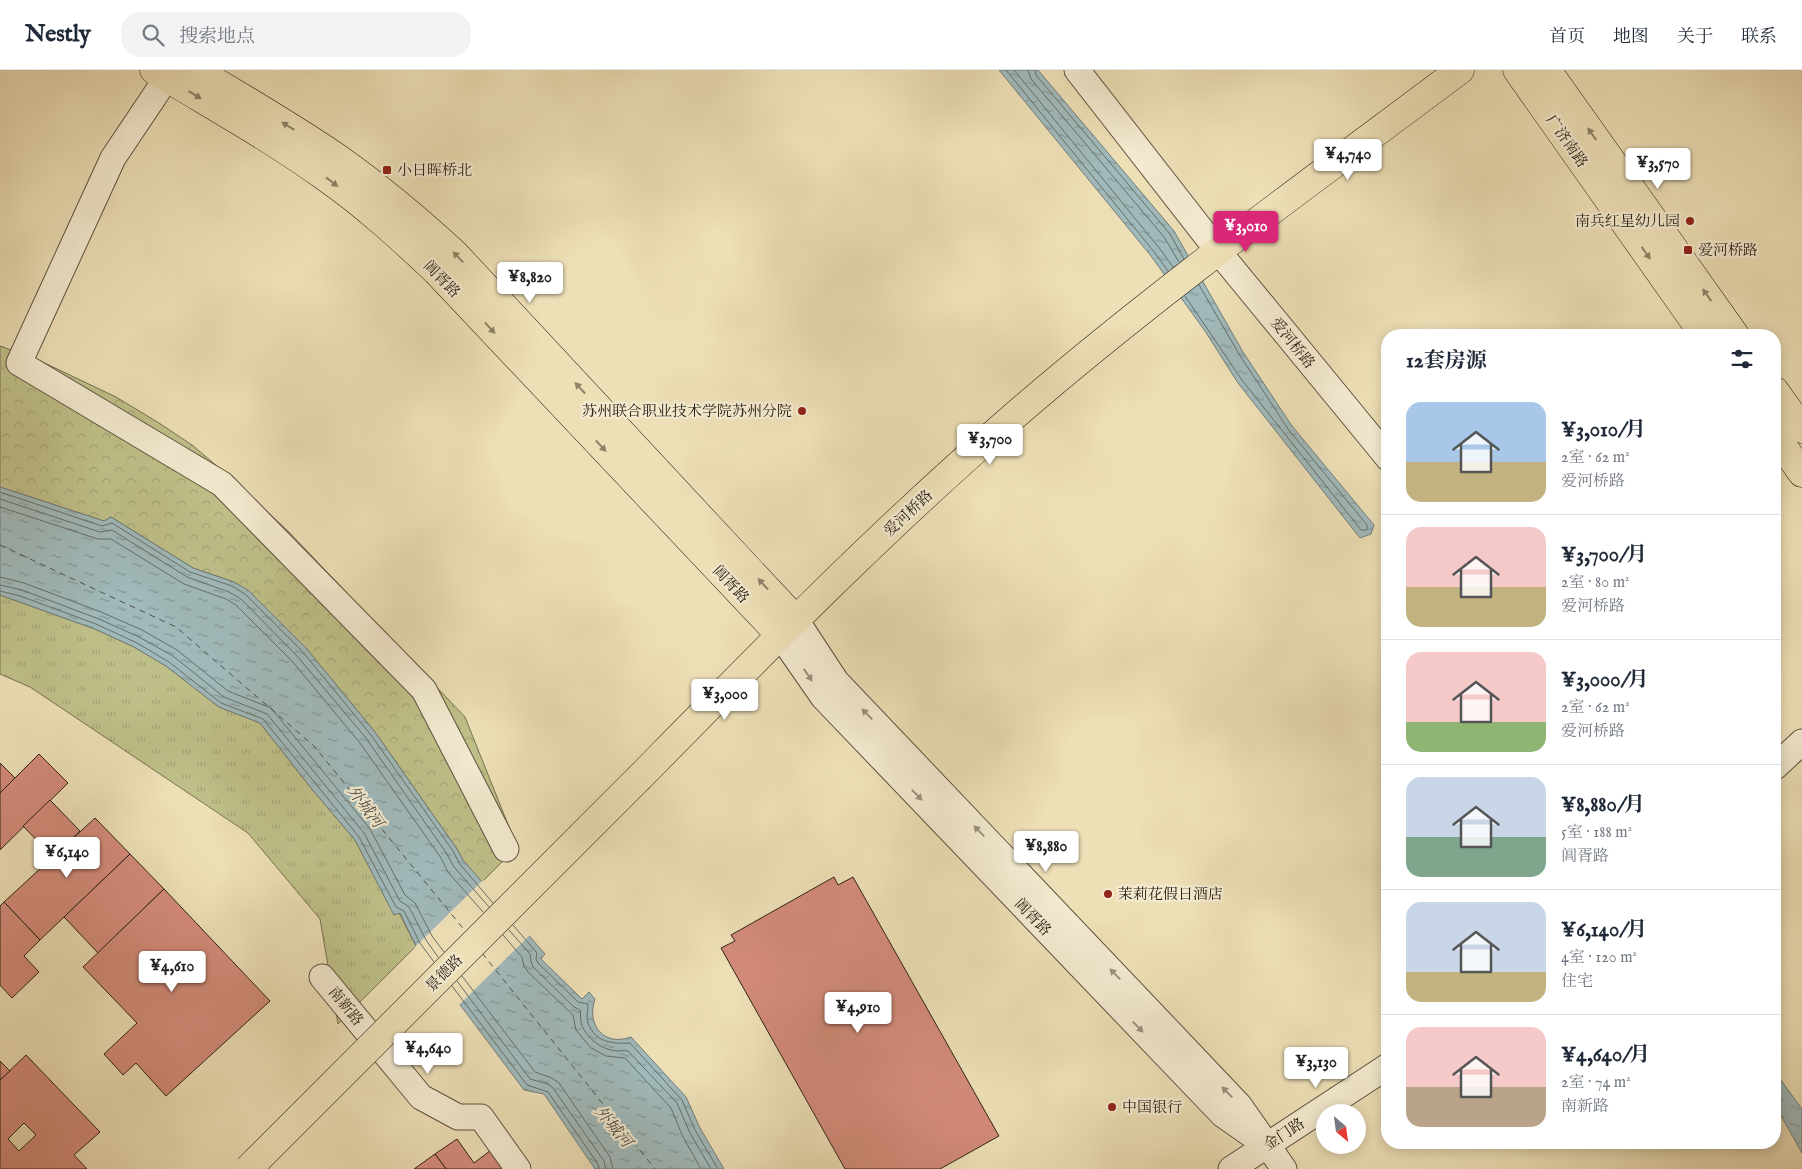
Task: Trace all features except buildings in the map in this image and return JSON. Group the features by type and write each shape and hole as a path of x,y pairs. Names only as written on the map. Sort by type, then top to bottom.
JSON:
{"main road":[{"name":"阊胥路","path":"196,70 334,155 394,200 449,248 788,628"},
{"name":"爱河桥路","path":"640,777 788,628 900,520 1000,428 1213,255 1460,70"},
{"name":"广济南路","path":"1516,70 1700,329"},
{"name":"广济南路","path":"1547,70 1731,329"},
{"name":"阊胥路","path":"164,73 307,164 406,242 788,628"},
{"path":"1781,399 1802,429"},
{"path":"1781,443 1802,473"},
{"name":"景德路","path":"248,1169 640,777"}],"street":[{"name":"爱河桥路","path":"1077,70 1213,255 1381,450"},
{"path":"164,73 113,158 10,361 222,484 424,690 506,849"},
{"name":"阊胥路","path":"788,628 823,697 1223,1115 1266,1146 1284,1169"},
{"path":"1781,761 1802,742"},
{"name":"南新路","path":"322,977 421,1097 458,1117 481,1117 518,1169"},
{"name":"金门路","path":"1231,1169 1381,1071"}],"green space":[{"path":"0,346 34,358 116,397 192,445 230,477 288,531 465,717 517,847 482,882 463,860 375,732 306,648 234,582 193,568 111,517 104,521 0,487"},
{"path":"0,595 95,629 134,647 166,666 219,707 260,723 355,840 394,914 399,913 416,946 338,1024 320,919 248,833 30,687 0,674"}],"water":[{"path":"999,70 1038,70 1174,231 1243,352 1292,426 1374,525 1371,534 1360,538 1238,383 1205,331 1151,256"},
{"name":"外城河","path":"0,487 104,521 111,517 193,568 234,582 248,590 306,648 375,732 463,860 545,954 541,959 582,999 589,992 595,999 593,1017 595,1025 600,1032 613,1039 631,1037 686,1097 700,1128 724,1169 595,1169 544,1094 524,1090 416,946 400,913 394,915 355,840 260,723 219,707 166,666 134,647 95,629 0,595"},
{"path":"1781,1080 1802,1109 1802,1153 1781,1116"}],"pier":[{"path":"483,880 531,934 458,1006 414,948"}],"ferry route":[{"path":"0,545 176,627 314,746 466,932"},
{"path":"482,953 655,1169"}],"place":[{"name":"小日晖桥北","path":"387,170"},
{"name":"南兵红星幼儿园","path":"1690,221"},
{"name":"爱河桥路","path":"1688,250"},
{"name":"苏州联合职业技术学院苏州分院","path":"802,411"},
{"name":"茉莉花假日酒店","path":"1108,894"},
{"name":"中国银行","path":"1112,1107"}]}
